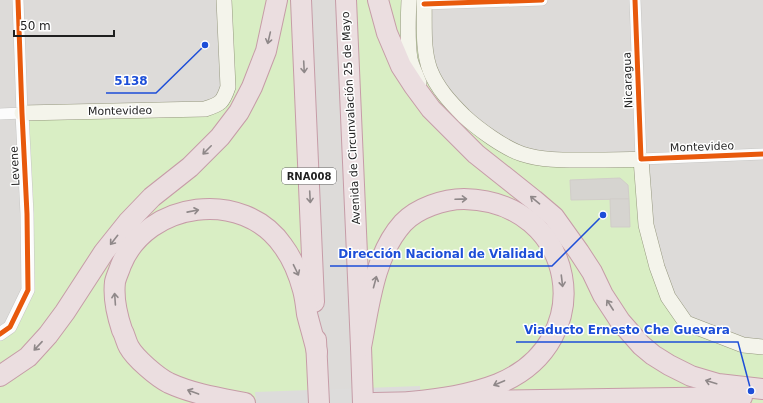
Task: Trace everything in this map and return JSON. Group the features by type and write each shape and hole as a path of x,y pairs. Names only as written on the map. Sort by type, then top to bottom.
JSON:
{"highway":[{"path":"0,376 28,357 48,334 65,312 104,252 128,222 152,197 190,167 220,137 239,112 252,87 266,51 277,0"},
{"name":"RNA008","path":"301,0 319,403"},
{"name":"Avenida de Circunvalación 25 de Mayo","path":"346,0 363,403"},
{"path":"378,0 387,33 401,66 431,109 476,154 554,217 592,272 620,321 641,345 649,352 691,376 718,384 763,389"},
{"path":"361,347 374,283 386,249 404,223 413,215 445,200 466,199 490,202 504,206 516,212 532,223 543,235 557,257 561,269 564,299 558,324 553,337 546,348 538,358 527,367 508,379 494,385 451,397 410,402"},
{"path":"245,403 204,396 168,382 144,366 129,348 116,306 114,293 116,281 124,258 136,240 156,224 168,218 196,210 222,209 248,216 264,226 283,245 299,277 317,352"},
{"path":"374,403 763,396"}],"main road":[{"name":"Montevideo","path":"22,113 205,109 216,106 224,99 228,87 224,0"},
{"path":"409,0 408,44 411,60 414,72 431,109"},
{"path":"424,2 426,54 436,83 456,108 493,139 522,154 544,159 641,159"},
{"name":"Nicaragua","path":"641,159 646,225 657,267 668,297 686,323 743,345 763,347"}],"street":[{"name":"Levene","path":"5,331 28,290 27,214 18,0"},
{"path":"424,2 542,0"},
{"name":"Nicaragua","path":"635,0 641,159"},
{"name":"Montevideo","path":"0,114 22,113"},
{"name":"Montevideo","path":"641,159 763,154"}],"shaded area":[{"path":"0,0 763,0 763,403 0,403"}],"green space":[{"path":"224,0 301,0 319,403 0,403 0,334 28,290 22,113 205,109 224,99"},
{"path":"346,0 424,0 425,39 445,96 522,154 641,159 646,225 686,323 763,347 763,403 363,403"}],"pier":[{"path":"420,386 421,403 256,403 255,392"}],"building":[{"path":"620,178 628,185 629,199 571,200 570,180"},
{"path":"610,199 629,199 630,227 611,227"}],"cycle path":[{"path":"0,334 10,327 28,290 27,214 18,0"},
{"path":"424,4 542,0"},
{"path":"635,0 641,159 763,154"}],"place":[{"name":"5138","path":"205,45"},
{"name":"Dirección Nacional de Vialidad","path":"603,215"},
{"name":"Viaducto Ernesto Che Guevara","path":"751,391"}]}
